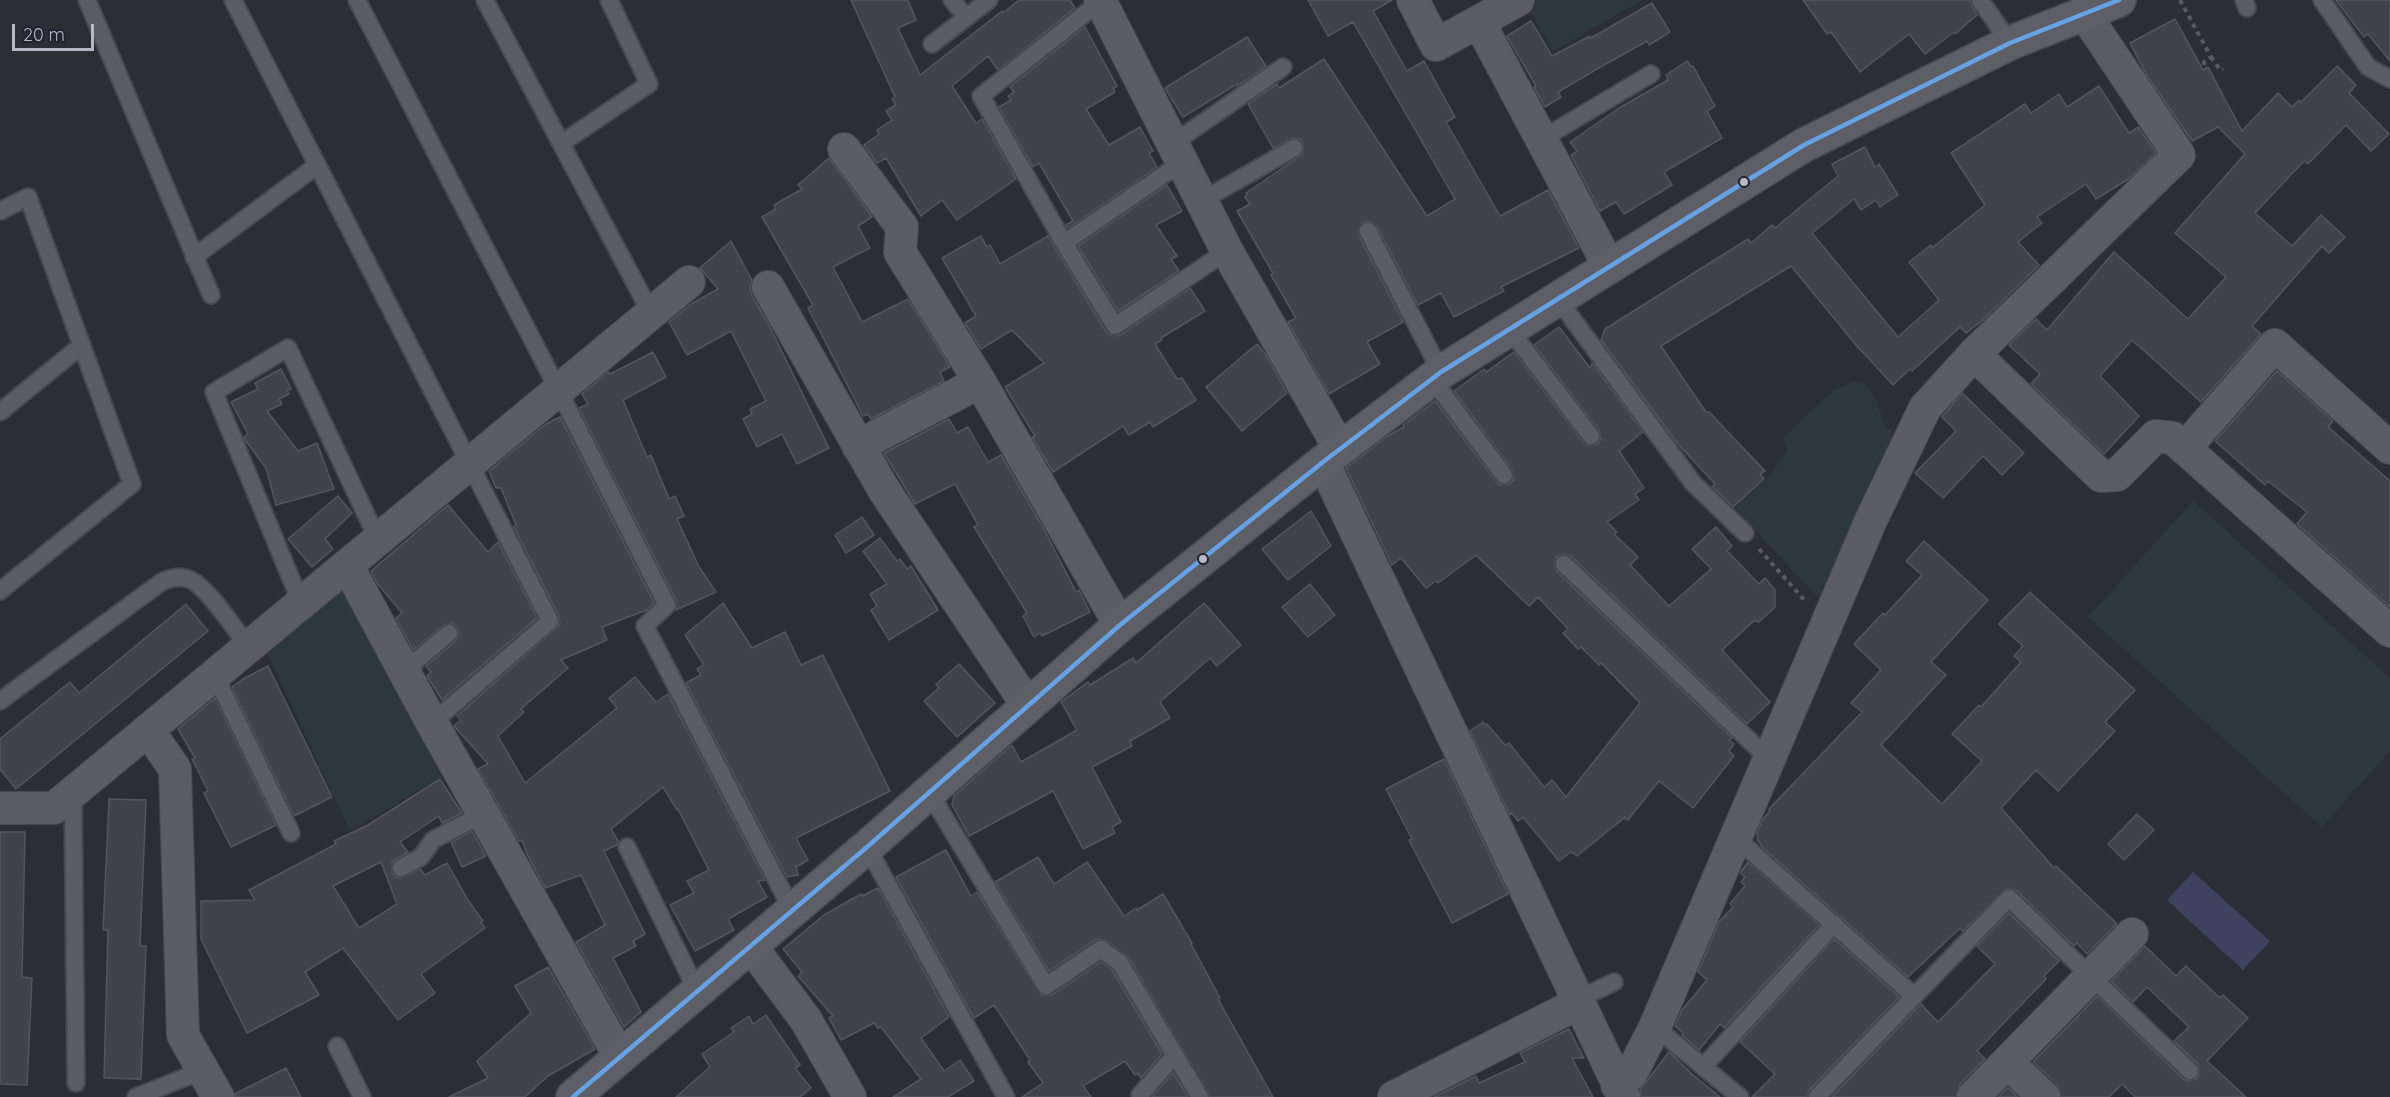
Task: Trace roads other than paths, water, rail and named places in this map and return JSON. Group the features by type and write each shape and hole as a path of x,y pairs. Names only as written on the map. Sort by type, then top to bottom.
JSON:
{"main road":[{"path":"573,1097 867,847 1120,625 1332,455 1437,375 1804,145 2010,43 2119,0"}],"street":[{"path":"1101,0 1176,153 1332,455 1578,1002 1621,1091"},
{"path":"1413,0 1436,45 1518,0"},
{"path":"1621,1091 1655,1027 1871,520 1925,408 1974,354 2179,155 2084,13"},
{"path":"1479,22 1540,140 1610,266"},
{"path":"844,149 902,227 900,252 980,382 1120,625"},
{"path":"0,808 54,808 689,282"},
{"path":"768,287 884,490 1028,706"},
{"path":"2185,448 2274,345 2390,448"},
{"path":"1974,354 2101,476 2117,475 2156,436 2173,438 2390,631"},
{"path":"858,446 980,382"},
{"path":"347,565 432,723 620,1057"},
{"path":"148,730 175,769 183,1035 211,1084"},
{"path":"1973,1097 2132,934"},
{"path":"750,945 806,1020 850,1097"},
{"path":"1394,1097 1578,1002"},
{"path":"2007,1062 2044,1097"}],"lane":[{"path":"87,0 211,294"},
{"path":"232,0 550,621 432,723"},
{"path":"357,0 667,604 645,626 792,910"},
{"path":"485,0 651,313"},
{"path":"562,143 649,84 609,0"},
{"path":"952,0 966,18"},
{"path":"932,44 988,0"},
{"path":"1101,0 981,96 1064,243 1115,326 1227,251"},
{"path":"1980,0 2010,43"},
{"path":"2322,0 2368,66 2390,79"},
{"path":"1064,243 1282,67"},
{"path":"1540,140 1651,74"},
{"path":"1201,201 1294,148"},
{"path":"194,257 316,166"},
{"path":"0,211 28,197 132,484 0,591"},
{"path":"1368,231 1437,375 1504,475"},
{"path":"1559,297 1571,317 1693,483 1744,533"},
{"path":"1509,329 1590,436"},
{"path":"0,412 82,345"},
{"path":"301,603 214,392 288,348 378,540"},
{"path":"1564,564 1769,759"},
{"path":"0,701 160,583 171,578 189,579 200,586 249,647"},
{"path":"404,671 449,633"},
{"path":"214,675 291,833"},
{"path":"73,792 76,1083"},
{"path":"929,792 1046,986 1101,949 1120,963 1200,1097"},
{"path":"401,868 421,857 433,840 483,814"},
{"path":"1736,838 1914,996"},
{"path":"627,846 697,991"},
{"path":"867,847 1006,1097"},
{"path":"1817,1097 2009,898 2190,1071"},
{"path":"1703,1067 1834,924"},
{"path":"1578,1002 1614,982"},
{"path":"1655,1027 1740,1097"},
{"path":"337,1046 362,1097"},
{"path":"1140,1095 1175,1055"},
{"path":"136,1097 211,1084"}],"water":[{"path":"2193,872 2270,941 2243,970 2167,900"}]}
